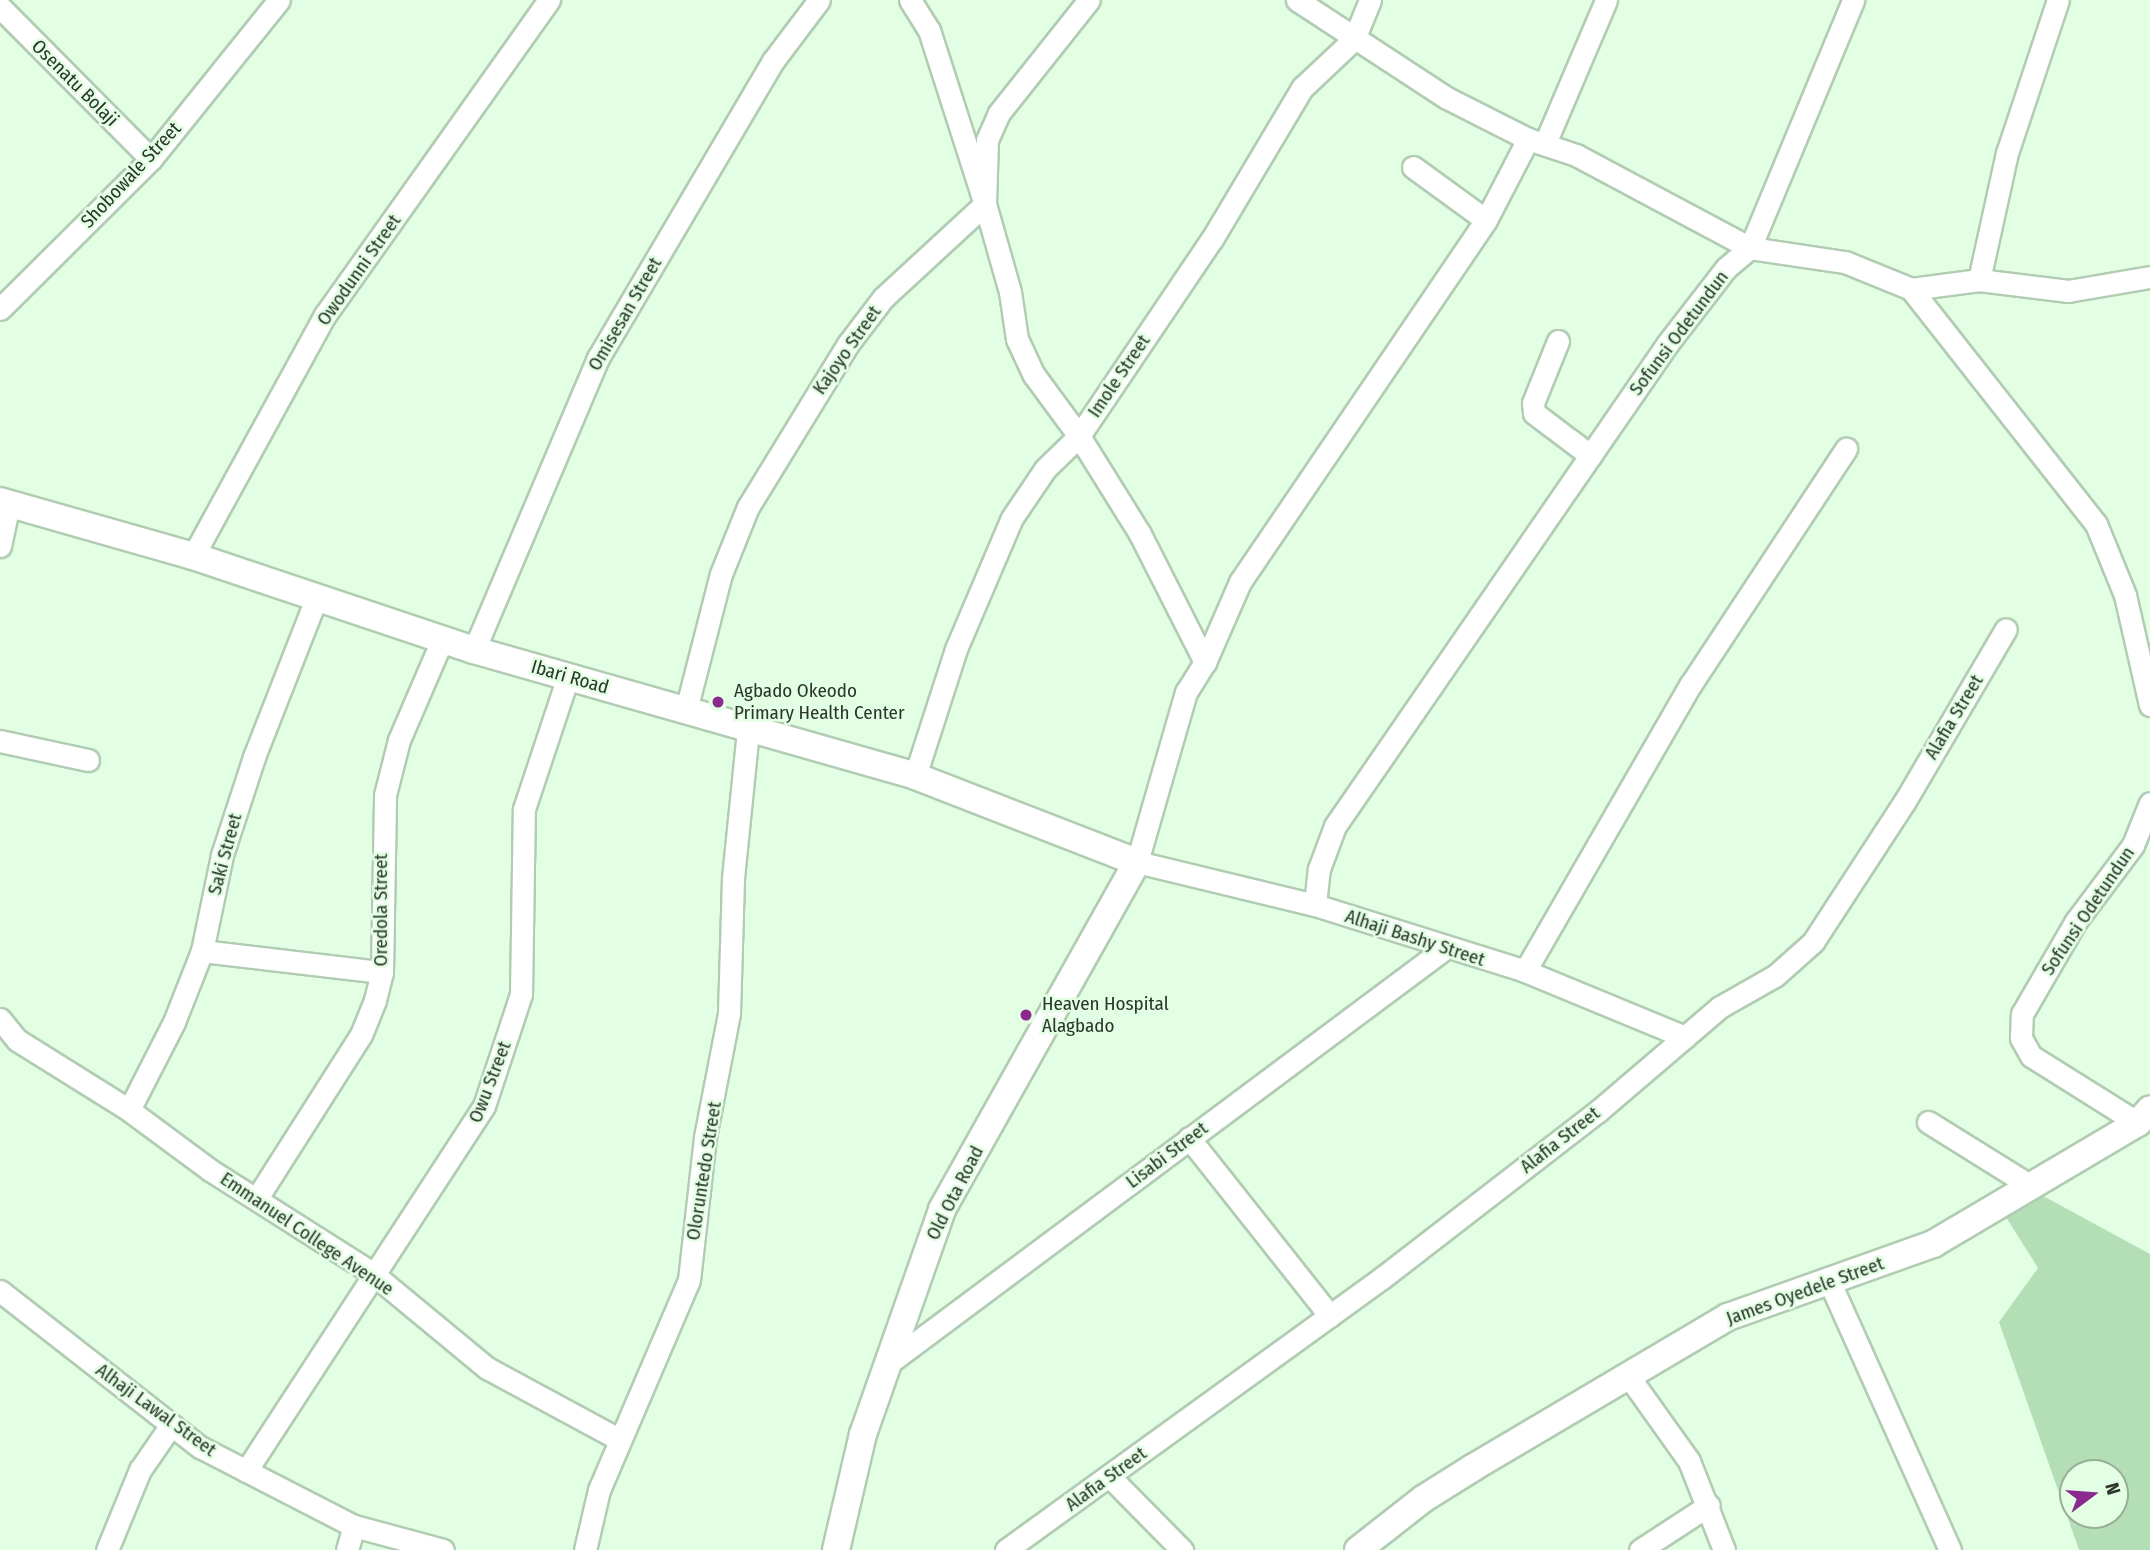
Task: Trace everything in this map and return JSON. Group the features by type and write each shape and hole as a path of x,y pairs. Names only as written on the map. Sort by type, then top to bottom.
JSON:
{"street":[{"name":"Shobowale Street","path":"0,309 8,286 151,159 279,0"},
{"name":"Owodunni Street","path":"192,556 325,315 549,0"},
{"name":"Omisesan Street","path":"474,650 598,358 773,61 819,0"},
{"path":"910,0 929,30 985,204 1010,292 1017,339 1034,375 1079,436 1140,534 1205,662"},
{"path":"985,204 987,140 999,113 1089,0"},
{"path":"1297,0 1447,98 1750,247 1845,262 1910,289 2096,524 2125,595 2150,705"},
{"name":"Imole Street","path":"915,776 956,649 1012,518 1045,469 1079,436 1212,239 1302,88 1354,39 1370,0"},
{"path":"1137,862 1186,692 1205,662 1240,582 1486,220 1537,140 1606,0"},
{"path":"1750,247 1853,0"},
{"path":"1979,280 2007,153 2058,0"},
{"name":"Osenatu Bolaji","path":"0,7 151,159"},
{"path":"1413,167 1486,220"},
{"name":"Kajoyo Street","path":"686,710 722,574 748,507 792,432 883,298 985,204"},
{"name":"Sofunsi Odetundun","path":"1315,905 1320,869 1335,826 1676,332 1726,268 1750,247"},
{"path":"1910,289 1979,280 2068,290 2150,277"},
{"path":"1558,341 1533,403 1534,414 1591,456"},
{"path":"1525,971 1691,684 1846,449"},
{"name":"Ibari Road","path":"4,502 192,556 474,650 686,710 748,731 915,776 1137,862"},
{"path":"0,546 4,502"},
{"name":"Saki Street","path":"130,1110 174,1023 202,951 226,842 317,596"},
{"name":"Alafia Street","path":"1006,1550 1330,1316 1586,1120 1720,1007 1776,975 1813,942 1905,801 2006,629"},
{"name":"Oredola Street","path":"257,1198 361,1035 382,972 385,795 398,740 442,640"},
{"name":"Owu Street","path":"246,1471 372,1273 468,1136 484,1106 510,1028 523,970 524,809 568,677"},
{"name":"Oloruntedo Street","path":"584,1550 599,1490 689,1280 705,1136 729,1013 733,878 748,731"},
{"path":"0,741 88,760"},
{"name":"Sofunsi Odetundun","path":"2144,1116 2031,1056 2021,1038 2022,1014 2076,921 2133,845 2150,803"},
{"name":"Alhaji Bashy Street","path":"1137,862 1315,905 1444,949 1525,971 1685,1037"},
{"name":"Old Ota Road","path":"836,1550 857,1455 942,1210 1137,862"},
{"name":"Lisabi Street","path":"890,1362 1444,949"},
{"path":"202,951 382,972"},
{"name":"Emmanuel College Avenue","path":"0,1019 18,1040 130,1110 372,1273 487,1368 620,1440"},
{"name":"James Oyedele Street","path":"1358,1550 1423,1499 1627,1374 1727,1317 1830,1283 1933,1244 2144,1116"},
{"path":"1928,1122 2031,1186"},
{"path":"1189,1138 1330,1316"},
{"path":"1830,1283 1950,1550"},
{"name":"Alhaji Lawal Street","path":"0,1291 200,1447 354,1526 443,1550"},
{"path":"1627,1374 1689,1461 1709,1505 1724,1550"},
{"path":"107,1550 140,1470 171,1424"},
{"path":"1110,1477 1182,1550"},
{"path":"1640,1550 1709,1505"},
{"path":"346,1550 354,1526"}],"green space":[{"path":"2034,1191 2150,1254 2150,1550 2079,1550 2072,1529 2129,1529 2129,1459 2059,1459 2059,1493 1999,1322 2038,1268 2001,1209"}],"place":[{"name":"Agbado Okeodo Primary Health Center","path":"718,702"},
{"name":"Heaven Hospital Alagbado","path":"1026,1015"}]}
